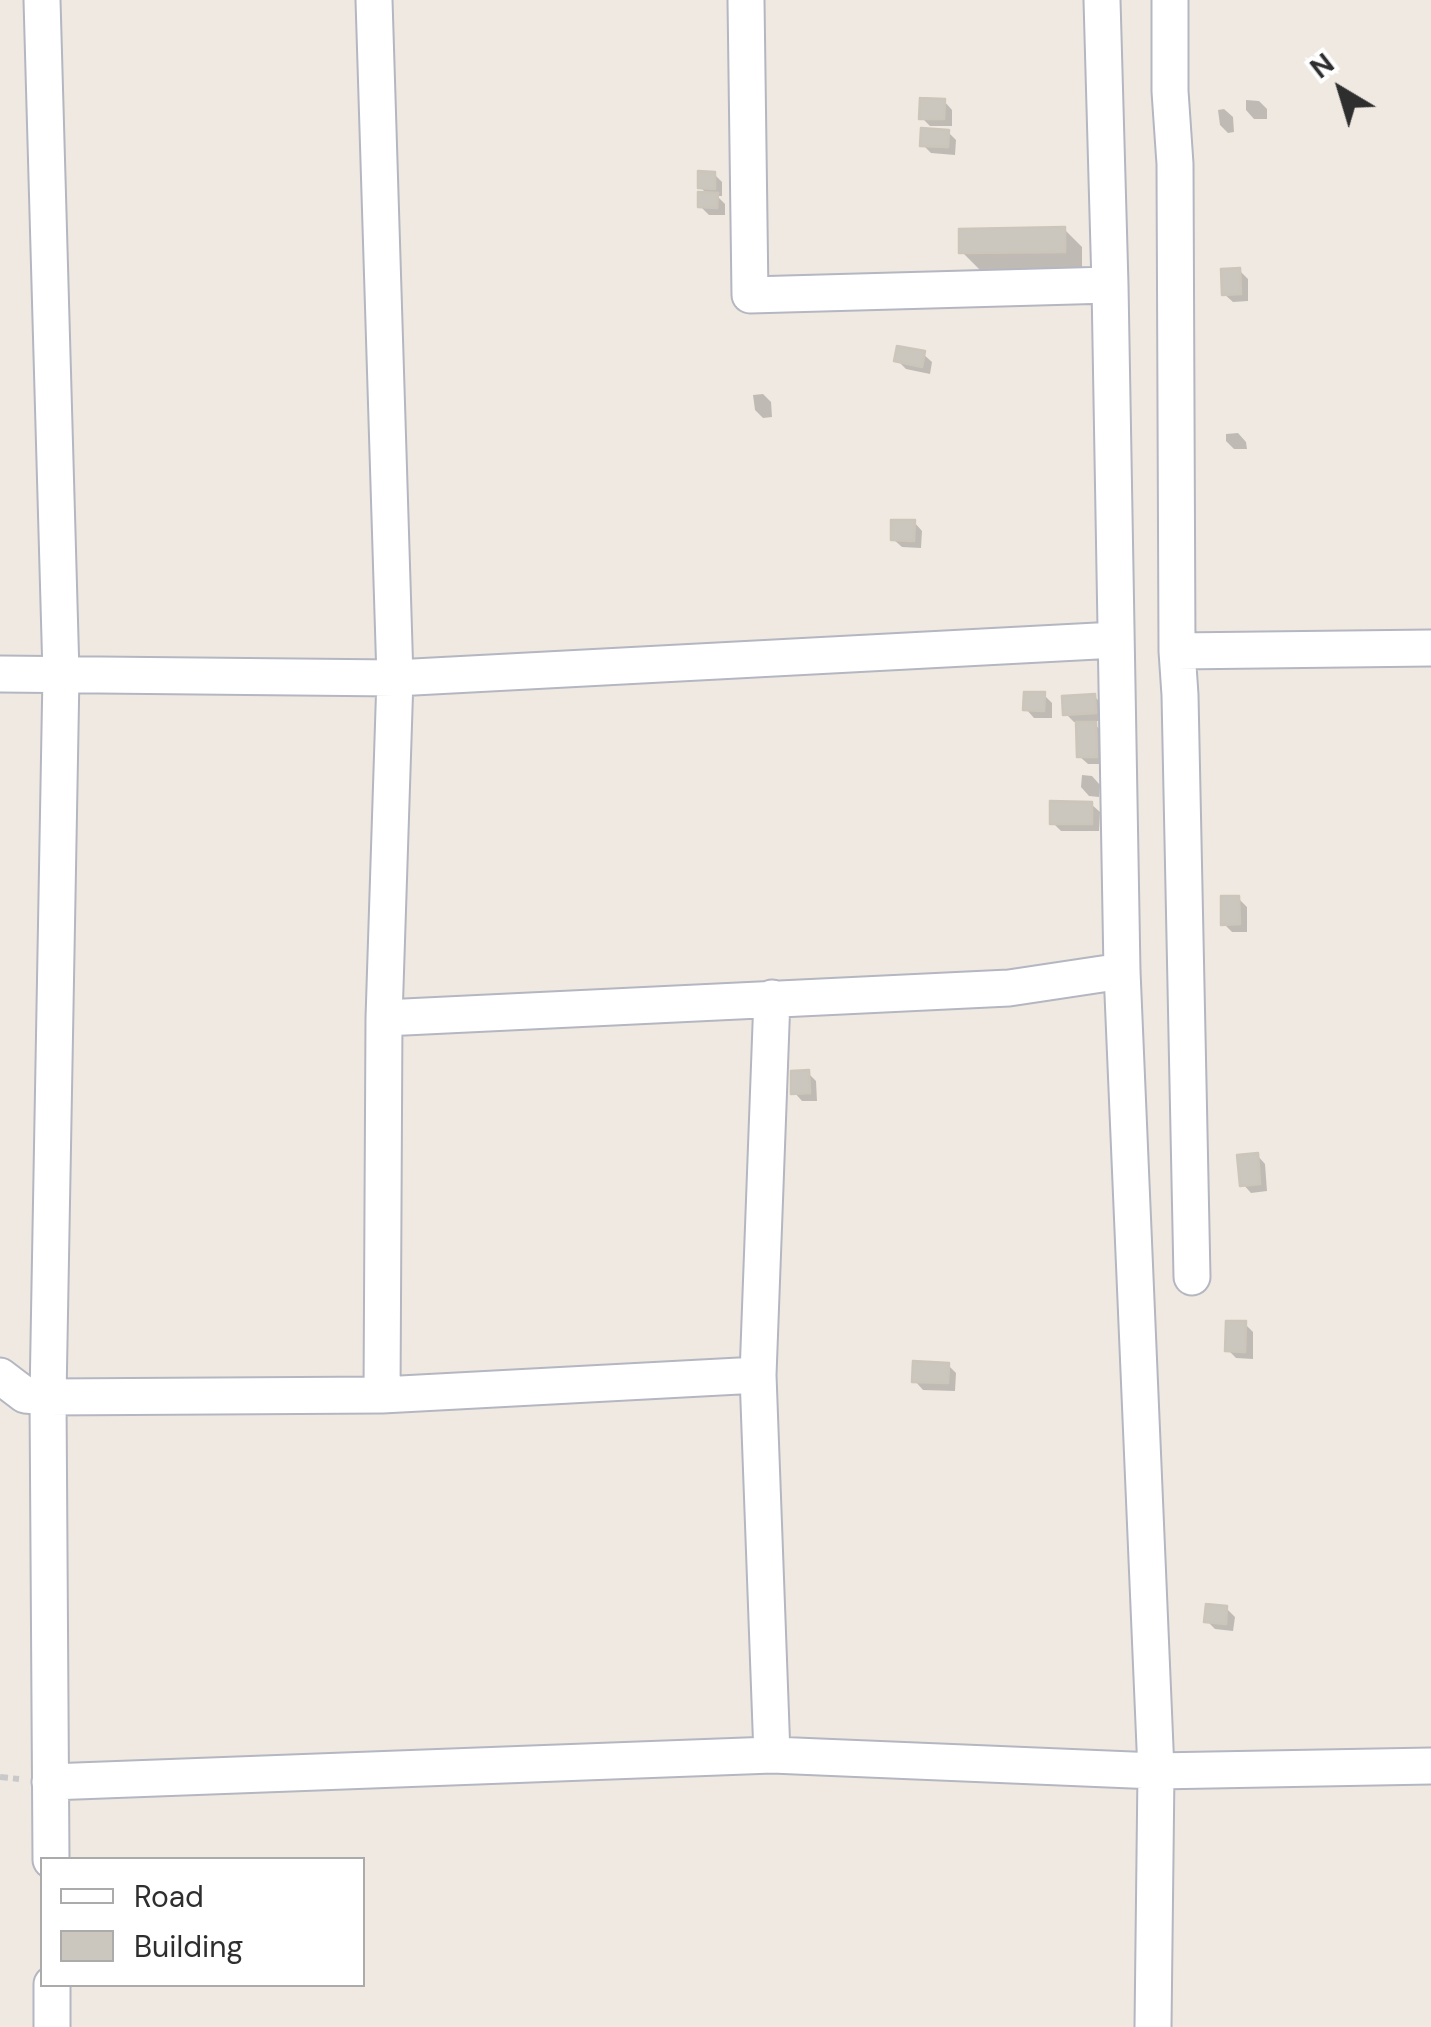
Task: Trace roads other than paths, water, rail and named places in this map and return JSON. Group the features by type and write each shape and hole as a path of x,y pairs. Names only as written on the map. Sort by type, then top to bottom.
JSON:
{"street":[{"path":"42,0 61,674 48,1397 50,1857"},
{"path":"374,0 394,678 384,1018 382,1396"},
{"path":"746,0 750,294 1110,285"},
{"path":"1102,0 1122,971 1156,1770 1154,2027"},
{"path":"1170,0 1175,164 1177,651 1192,1277"},
{"path":"0,674 394,678 1116,640"},
{"path":"1177,651 1431,648"},
{"path":"384,1018 1009,988 1122,971"},
{"path":"772,998 758,1375 772,1755"},
{"path":"0,1376 25,1395 48,1397 382,1396 758,1375"},
{"path":"50,1782 772,1755 1156,1770 1431,1766"},
{"path":"52,1987 52,2027"}]}
